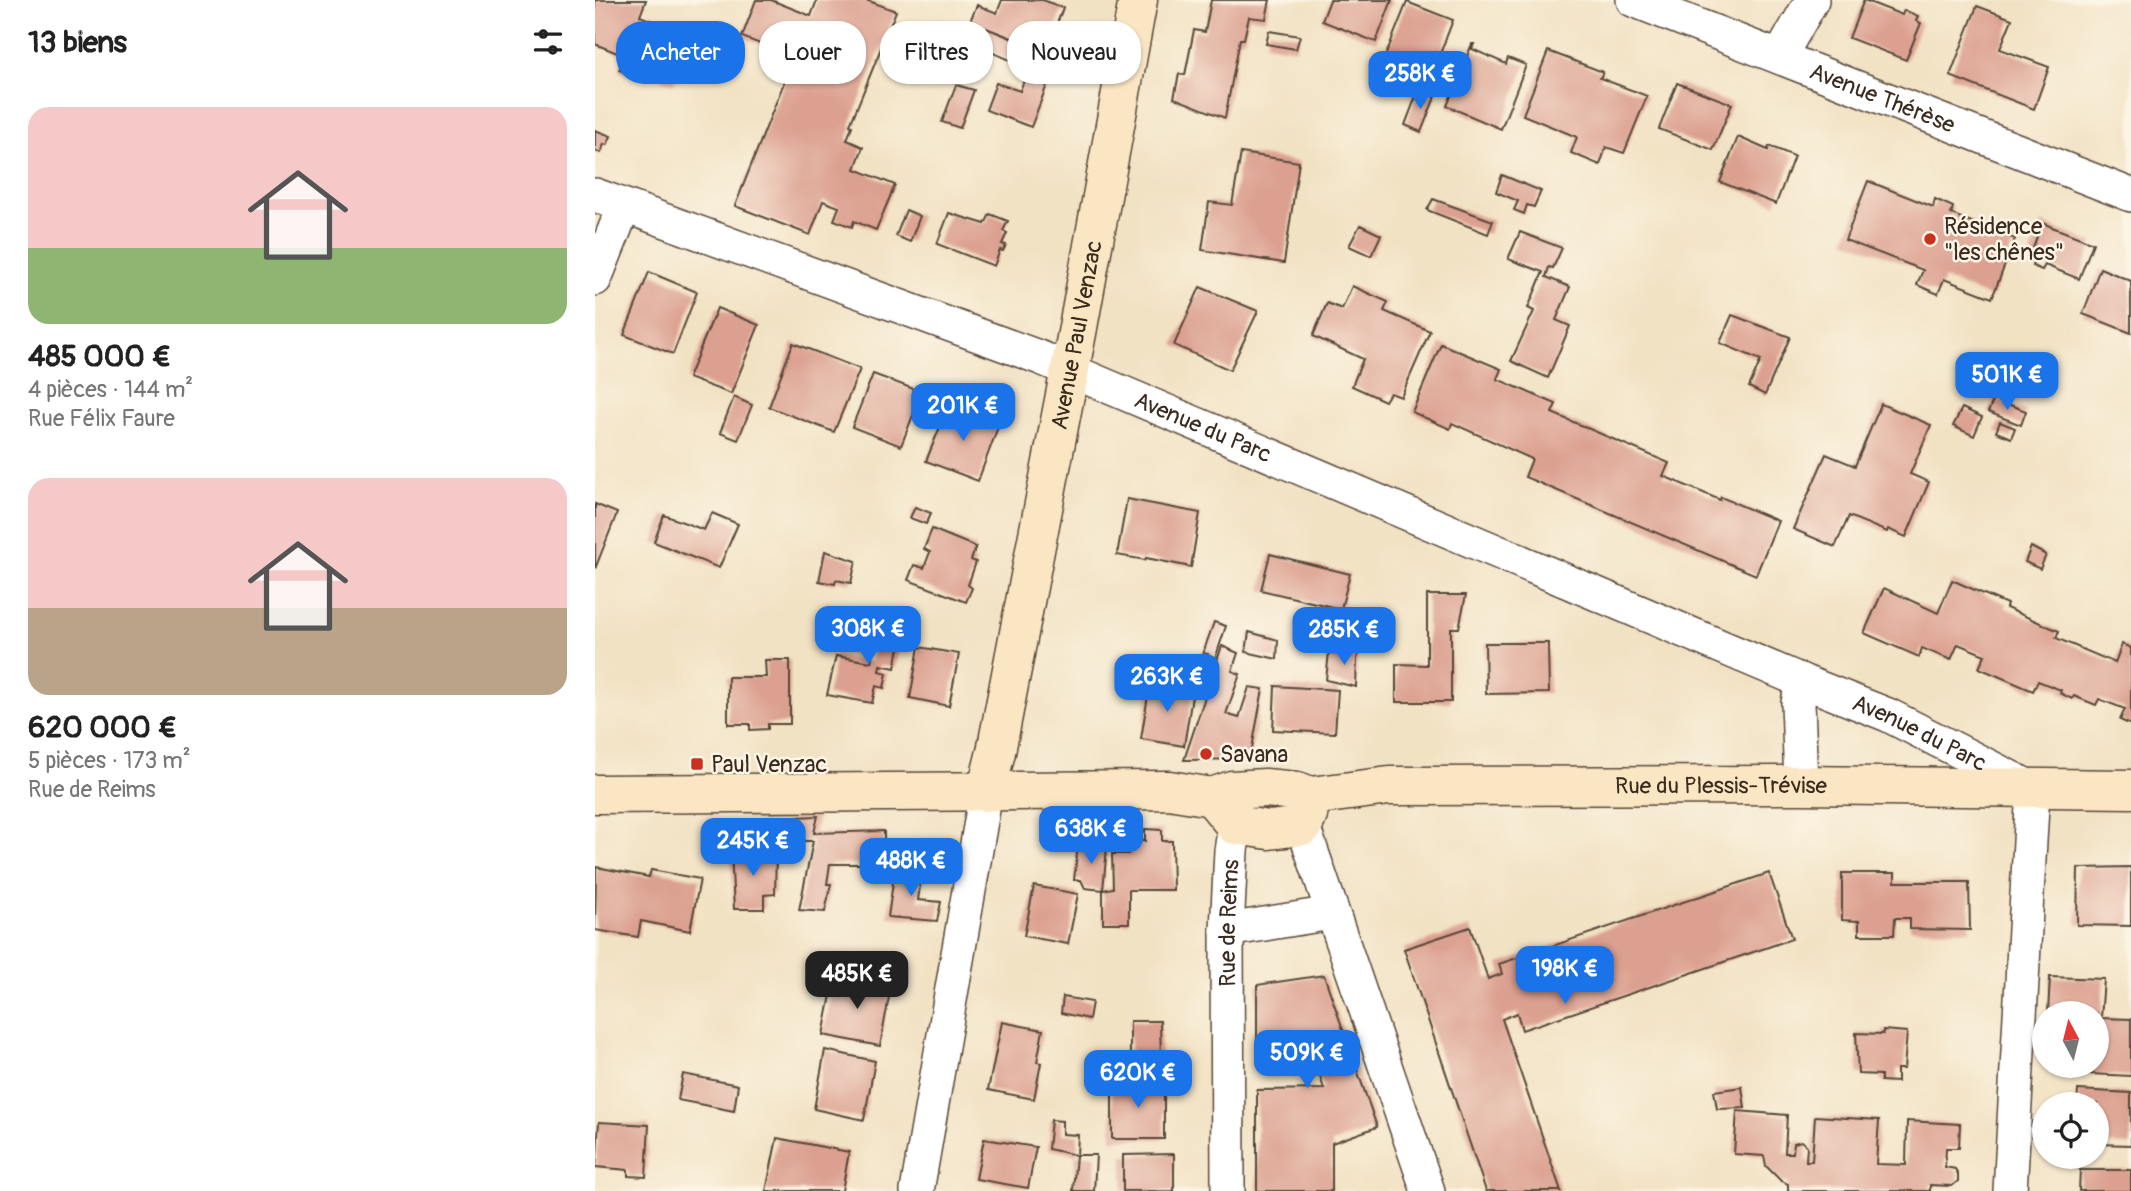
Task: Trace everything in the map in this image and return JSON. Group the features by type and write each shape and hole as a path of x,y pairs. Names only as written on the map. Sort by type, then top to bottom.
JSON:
{"street":[{"name":"Avenue Paul Venzac","path":"986,792 1077,333 1138,0"},
{"name":"Avenue Thérèse","path":"1633,0 2131,195"},
{"path":"1780,56 1812,0"},
{"name":"Avenue du Parc","path":"610,200 1041,358 1888,715 2033,789"},
{"path":"595,279 610,200"},
{"path":"1801,785 1798,703 1802,681"},
{"name":"Rue du Plessis-Trévise","path":"595,794 1169,790 1224,811 1232,790 1265,788 1297,791 1307,811 1389,786 1801,785 2131,789"},
{"path":"2010,1191 2033,789"},
{"path":"917,1191 986,792"},
{"name":"Rue de Reims","path":"1224,811 1231,851 1227,930 1228,1191"},
{"path":"1307,811 1332,913 1428,1191"},
{"path":"1227,930 1332,913"}],"building":[{"path":"595,0 646,0 640,16 653,21 616,21 616,52 595,44"},
{"path":"756,0 771,0 811,16 817,0 866,0 896,11 892,21 880,21 880,51 850,125 852,126 847,140 863,147 855,169 895,185 876,230 854,221 852,227 834,220 839,207 823,201 810,235 735,206 783,84 866,84 866,21 759,21 759,44 745,38 745,29"},
{"path":"1002,0 1043,0 1063,8 1058,21 1007,21 1007,36 993,31 993,21 970,21 977,5 997,13"},
{"path":"1211,0 1270,0 1266,19 1249,17 1244,39 1240,39 1225,118 1174,98 1179,74 1185,75 1194,30 1205,32"},
{"path":"1330,0 1392,0 1376,42 1322,21"},
{"path":"1864,0 1902,15 1904,10 1918,16 1916,21 1921,23 1906,60 1849,38"},
{"path":"1407,2 1453,20 1428,85 1381,67"},
{"path":"1977,6 2012,19 2000,49 2049,67 2034,109 1950,76"},
{"path":"993,31 1007,37 1007,59 993,53"},
{"path":"1269,31 1300,36 1296,49 1266,44"},
{"path":"1472,44 1472,49 1506,64 1508,58 1526,65 1501,129 1447,106"},
{"path":"1548,51 1603,72 1600,78 1647,96 1624,153 1606,147 1600,165 1571,153 1577,137 1523,115"},
{"path":"996,83 1020,91 1023,84 1047,84 1031,127 986,110"},
{"path":"1677,83 1732,104 1713,150 1659,129"},
{"path":"956,85 974,90 960,128 942,122"},
{"path":"1418,91 1435,97 1421,132 1405,125"},
{"path":"595,130 611,136 601,153 595,151"},
{"path":"1738,137 1768,150 1769,146 1794,156 1776,204 1720,182"},
{"path":"1241,153 1299,162 1284,263 1202,250 1209,202 1232,205"},
{"path":"1502,175 1541,191 1534,207 1527,205 1524,214 1514,210 1518,201 1496,192"},
{"name":"Résidence \"les chênes\"","path":"1868,181 1933,207 1935,199 1953,207 1951,214 2015,239 1992,298 1944,279 1938,294 1917,285 1923,270 1845,240"},
{"path":"1433,199 1493,221 1488,234 1427,210"},
{"path":"906,210 920,216 910,242 896,236"},
{"path":"949,213 985,224 990,214 1008,221 1003,231 1007,233 1002,244 1006,245 1003,251 1000,250 994,266 937,244"},
{"path":"2042,223 2093,243 2079,279 2045,265 2042,270 2032,266 2034,261 2029,259"},
{"path":"1360,225 1381,235 1371,256 1349,246"},
{"path":"1520,232 1562,248 1553,268 1549,267 1546,277 1570,287 1556,320 1570,326 1548,378 1511,361 1534,311 1528,308 1543,272 1508,259"},
{"path":"2100,268 2131,281 2131,333 2083,314"},
{"path":"649,272 697,292 673,354 624,335"},
{"path":"1352,286 1388,302 1384,311 1430,331 1401,397 1390,393 1385,401 1352,386 1363,359 1313,336 1327,303 1342,309"},
{"path":"1200,287 1258,311 1230,370 1174,345"},
{"path":"717,308 759,325 731,394 688,378"},
{"path":"1732,315 1790,337 1765,395 1749,387 1761,360 1720,343"},
{"path":"793,343 860,369 834,432 769,407"},
{"path":"1441,344 1501,369 1497,379 1556,404 1552,413 1669,463 1663,476 1778,521 1756,575 1525,477 1532,459 1452,423 1450,429 1412,412"},
{"path":"873,374 922,392 901,446 852,427"},
{"path":"734,397 752,405 738,440 720,433"},
{"path":"1994,399 2026,411 2021,425 1988,412"},
{"path":"1881,404 1931,425 1910,474 1929,482 1906,537 1849,516 1835,547 1793,529 1826,454 1855,466"},
{"path":"949,405 999,424 978,481 926,461"},
{"path":"1962,408 1982,417 1974,436 1953,426"},
{"path":"2000,422 2015,428 2011,438 1996,432"},
{"path":"1127,499 1200,513 1191,567 1117,555"},
{"path":"595,504 617,513 595,569"},
{"path":"915,507 931,513 926,524 910,518"},
{"path":"712,513 738,524 719,568 654,542 664,515 704,530"},
{"path":"932,529 976,547 971,560 976,562 968,585 972,588 966,602 908,580 914,565 924,568 930,552 924,549"},
{"path":"2031,547 2046,555 2040,569 2025,562"},
{"path":"825,551 856,561 851,583 819,581"},
{"path":"1270,554 1350,574 1341,609 1261,590"},
{"path":"1952,580 2059,631 2056,638 2115,663 2122,644 2131,648 2131,725 2120,720 2125,709 2099,699 2096,705 2074,696 2072,699 2060,693 2061,690 2038,681 2033,691 1979,668 1985,655 1958,644 1951,660 1922,648 1919,657 1864,633 1884,588 1938,613"},
{"path":"1427,595 1466,595 1459,628 1451,628 1451,702 1396,702 1396,664 1427,665"},
{"path":"886,613 905,617 895,668 880,665 879,671 887,673 884,688 876,686 872,703 827,695 836,656 871,662 875,638 881,639"},
{"path":"1214,622 1226,626 1213,665 1205,663 1208,654 1203,653"},
{"path":"1249,632 1278,640 1277,659 1246,652"},
{"path":"1355,640 1362,644 1357,659 1356,687 1326,680 1329,652 1348,656"},
{"path":"1485,643 1548,643 1549,693 1486,694"},
{"path":"1222,646 1238,653 1232,671 1240,674 1226,714 1239,718 1249,687 1263,689 1250,759 1184,760"},
{"path":"919,647 959,654 949,706 910,698"},
{"path":"765,660 790,660 790,724 768,724 768,729 750,730 750,724 728,724 728,677 766,677"},
{"path":"1150,683 1193,690 1184,746 1141,739"},
{"path":"1275,686 1338,690 1335,733 1273,730"},
{"path":"818,816 814,833 884,831 884,857 867,857 866,864 830,864 827,884 831,884 825,912 799,910 813,841 792,841 793,817"},
{"path":"1145,829 1162,830 1162,841 1172,841 1173,890 1129,890 1129,923 1103,923 1103,890 1113,888 1112,854 1128,854 1127,841 1145,841"},
{"path":"1078,844 1107,847 1103,890 1085,888 1081,880 1074,880"},
{"path":"731,851 776,851 775,894 764,895 764,909 734,909"},
{"path":"596,867 649,877 651,870 700,879 690,931 641,921 638,937 595,930"},
{"path":"2131,867 2131,926 2077,925 2078,868"},
{"path":"895,868 922,871 918,900 941,902 937,921 888,917"},
{"path":"1769,873 1792,939 1522,1030 1517,1013 1502,1019 1561,1191 1486,1191 1404,949 1470,927 1488,979 1502,974 1499,964"},
{"path":"1842,873 1895,873 1895,882 1969,882 1970,930 1910,929 1910,918 1895,918 1894,935 1859,935 1859,921 1842,920"},
{"path":"1034,886 1078,894 1068,944 1024,936"},
{"path":"835,975 891,986 880,1046 823,1035"},
{"path":"1324,975 1377,1127 1332,1143 1332,1191 1257,1191 1257,1090 1324,1089 1307,1037 1257,1044 1257,985"},
{"path":"2050,977 2104,979 2102,1001 2049,1001"},
{"path":"1063,997 1092,1002 1089,1019 1061,1013"},
{"path":"2109,1018 2131,1019 2131,1076 2109,1075"},
{"path":"1130,1021 1160,1021 1161,1060 1130,1060"},
{"path":"1002,1022 1043,1030 1037,1062 1041,1063 1034,1099 988,1090"},
{"path":"1883,1030 1907,1032 1904,1069 1897,1069 1897,1082 1881,1081 1881,1075 1858,1074 1856,1033 1883,1034"},
{"path":"825,1050 875,1061 864,1120 814,1109"},
{"path":"683,1074 738,1085 734,1111 678,1100"},
{"path":"1164,1080 1164,1139 1112,1139 1112,1081"},
{"path":"1742,1087 1745,1108 1717,1109 1714,1091"},
{"path":"2078,1090 2131,1093 2131,1145 2109,1144 2109,1092"},
{"path":"1737,1111 1787,1115 1785,1153 1793,1153 1794,1143 1801,1141 1807,1146 1806,1161 1812,1161 1815,1116 1879,1120 1876,1164 1906,1165 1907,1121 1960,1124 1959,1148 1946,1148 1945,1167 1955,1169 1958,1181 1952,1186 1930,1185 1930,1191 1788,1191 1788,1184 1766,1166 1764,1156 1734,1154"},
{"path":"1051,1120 1062,1121 1062,1134 1078,1135 1077,1155 1096,1155 1094,1191 1073,1191 1076,1155 1048,1149"},
{"path":"599,1122 649,1125 646,1177 628,1176 628,1170 596,1167"},
{"path":"777,1138 849,1152 842,1191 766,1191"},
{"path":"984,1139 1036,1147 1028,1188 976,1179"},
{"path":"1174,1154 1174,1191 1123,1191 1123,1155"},
{"path":"2080,1170 2131,1170 2131,1191 2079,1191"}],"place":[{"name":"Résidence \"les chênes\"","path":"1930,239"},
{"name":"Savana","path":"1206,754"},
{"name":"Paul Venzac","path":"697,764"}]}
